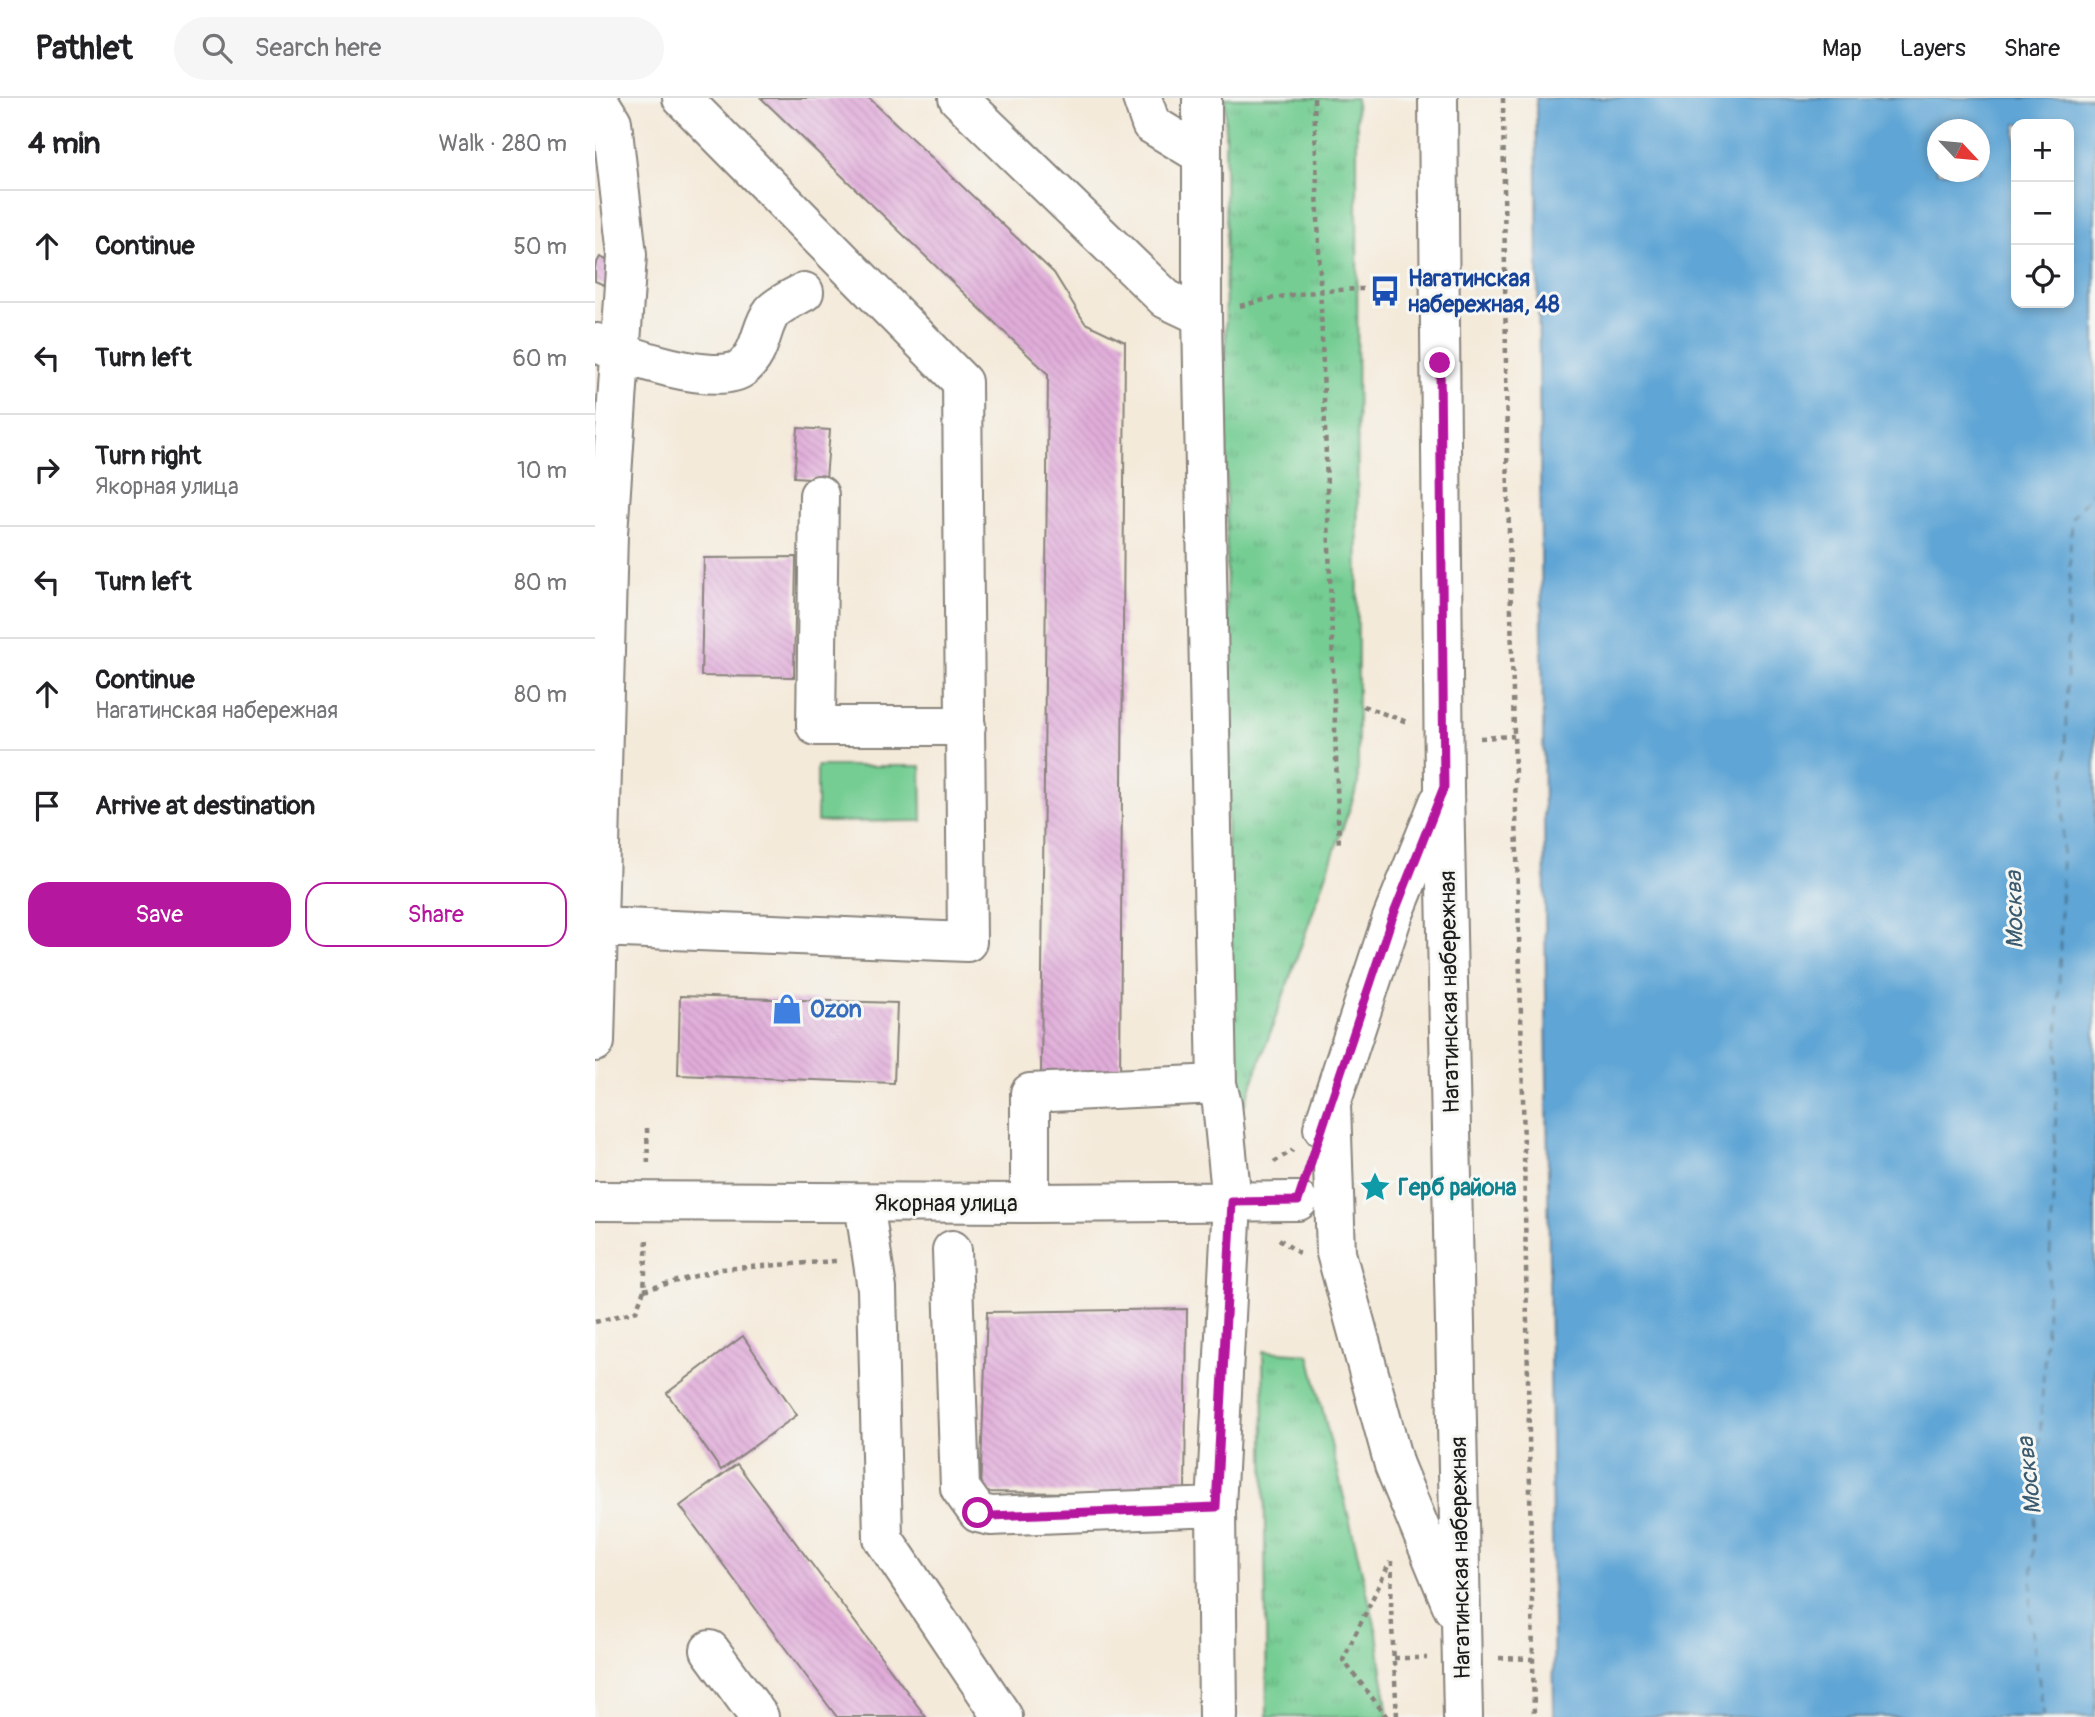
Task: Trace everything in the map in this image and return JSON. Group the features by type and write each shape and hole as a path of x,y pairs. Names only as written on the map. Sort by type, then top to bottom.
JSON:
{"street":[{"path":"595,1042 601,606 608,534 607,348 627,255 612,122 597,98"},
{"path":"597,911 967,942 962,382 682,98"},
{"path":"958,98 1166,299 1202,316"},
{"path":"1142,98 1151,124 1202,155"},
{"path":"1202,98 1202,316 1217,1084 1222,1104 1232,1202 1216,1507 1218,1717"},
{"name":"Нагатинская набережная","path":"1438,98 1444,787 1463,1717"},
{"path":"607,348 709,376 741,370 756,351 772,312 804,292"},
{"path":"819,495 816,726 965,726"},
{"path":"1336,1253 1298,1201 1391,921 1444,787"},
{"path":"1391,921 1412,905 1433,908 1448,938"},
{"path":"1030,1203 1030,1093 1217,1084"},
{"path":"1331,1105 1336,1253 1394,1465 1462,1629"},
{"name":"Якорная улица","path":"595,1201 1298,1201"},
{"path":"864,1202 877,1289 883,1538 1003,1717"},
{"path":"952,1250 960,1488 978,1513 991,1516 1216,1507"},
{"path":"1394,1465 1427,1471 1458,1442"},
{"path":"710,1650 759,1717"}],"path":[{"path":"1314,98 1339,847"},
{"path":"1503,98 1507,451 1524,1111 1534,1717"},
{"path":"1262,300 1321,290 1363,289"},
{"path":"1363,706 1411,724 1411,710"},
{"path":"1270,1165 1295,1148"},
{"path":"644,1290 721,1269 871,1258"},
{"path":"1387,1717 1343,1660 1392,1558 1391,1608 1397,1717"}],"green space":[{"path":"1225,98 1356,98 1357,138 1358,785 1245,1104 1228,1104"},
{"path":"817,766 921,766 922,821 817,822"},
{"path":"1263,1351 1309,1354 1377,1633 1388,1717 1267,1717"}],"water":[{"name":"Москва","path":"1536,98 2095,98 2095,1717 1554,1717"}],"building":[{"path":"761,98 869,98 1054,273 1085,323 1125,342 1120,1081 1041,1077 1048,374"},
{"path":"600,257 623,268 613,289 595,281 595,266"},
{"path":"798,428 830,430 826,479 794,477"},
{"path":"796,557 794,677 701,676 704,558"},
{"path":"680,996 897,1003 894,1083 678,1075"},
{"path":"1187,1309 1185,1494 980,1492 987,1312"},
{"path":"743,1336 797,1415 721,1470 667,1393"},
{"path":"737,1464 926,1717 837,1717 770,1628 680,1506"}],"ferry route":[{"path":"2044,1717 2030,1615 2054,1183 2071,519 2095,489"}],"place":[{"name":"Нагатинская набережная, 48","path":"1385,291"},
{"name":"Ozon","path":"787,1009"},
{"name":"Герб района","path":"1375,1187"}],"route":[{"path":"978,1513 991,1516 1216,1507 1232,1202 1298,1201 1391,921 1444,787 1440,363"}]}
